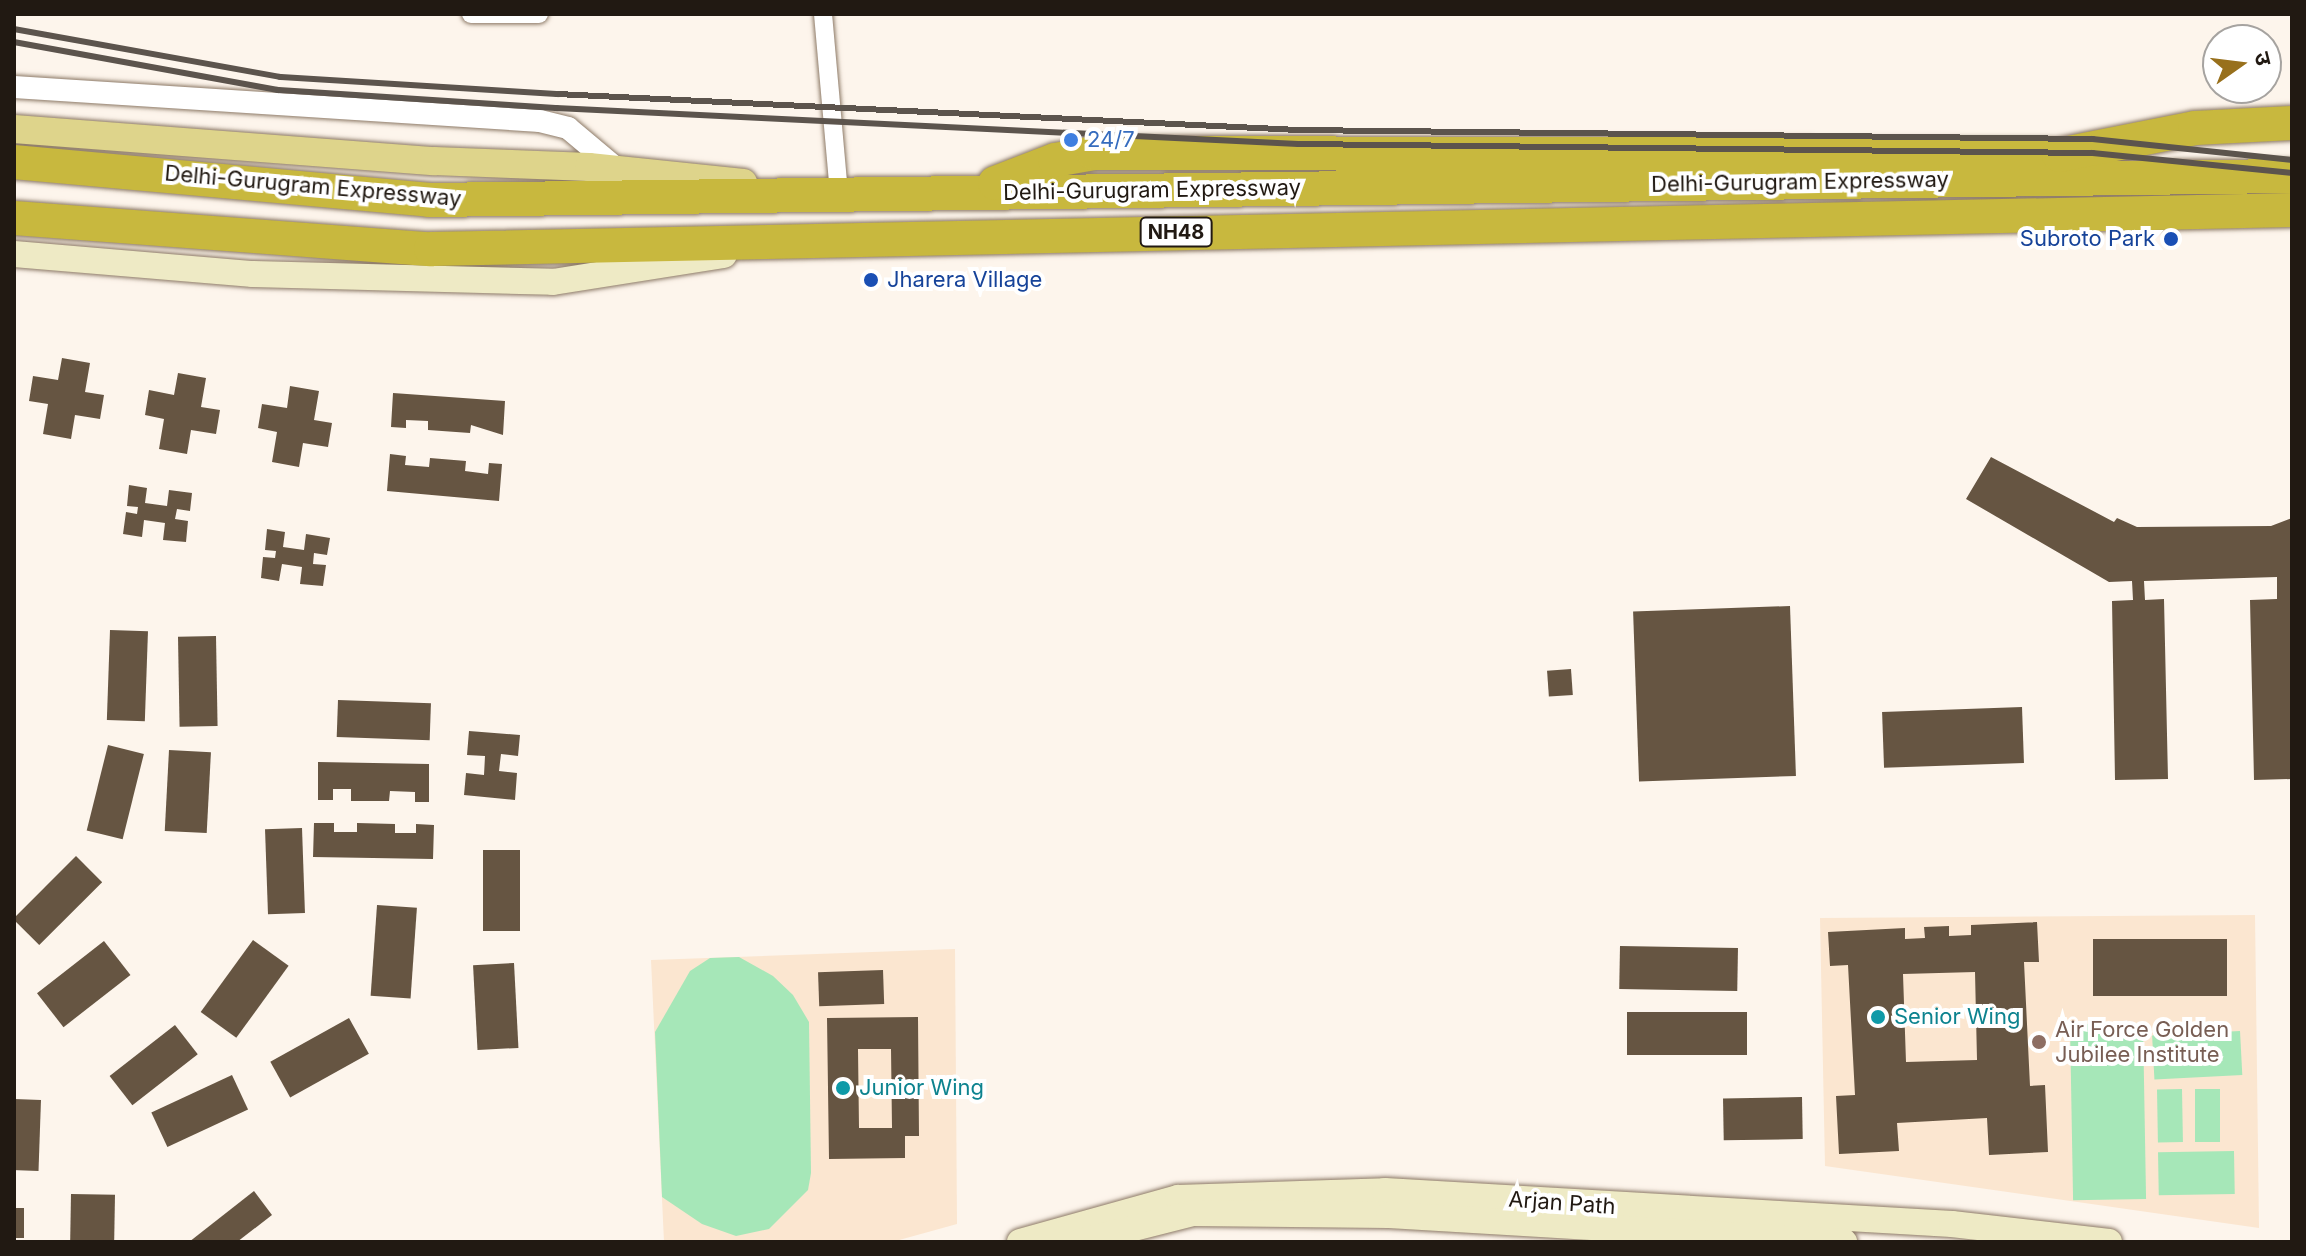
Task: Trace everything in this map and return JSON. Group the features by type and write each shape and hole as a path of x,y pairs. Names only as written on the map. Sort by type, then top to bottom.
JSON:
{"highway":[{"path":"972,192 1055,160 1094,153 2059,155 2195,128 2292,123"},
{"name":"Delhi-Gurugram Expressway","path":"14,162 429,200 2292,176"},
{"name":"Delhi-Gurugram Expressway","path":"14,218 431,249 2292,210"}],"main road":[{"path":"14,129 618,170 839,193"},
{"path":"14,254 253,274 553,282 831,239"},
{"name":"Arjan Path","path":"1020,1242 1178,1198 1385,1191 1952,1224 2109,1242"},
{"name":"Arjan Path","path":"1079,1242 1193,1213 1241,1213 1389,1215 1844,1242"}],"street":[{"path":"471,14 539,14"},
{"path":"823,14 839,193"},
{"path":"14,87 540,121 568,128 618,170"}],"shaded area":[{"name":"Air Force Golden Jubilee Institute","path":"2255,915 2259,1228 1825,1166 1820,918"},
{"path":"955,949 957,1224 892,1242 664,1242 651,960"}],"green space":[{"path":"739,957 773,976 793,995 809,1022 811,1173 808,1190 769,1229 736,1236 702,1224 662,1197 655,1032 690,971 710,958"},
{"path":"2143,1023 2146,1199 2073,1200 2070,1024"},
{"path":"2240,1031 2242,1075 2154,1080 2152,1036"},
{"path":"2157,1089 2182,1089 2183,1142 2158,1142"},
{"path":"2195,1089 2220,1089 2220,1142 2195,1142"},
{"path":"2234,1151 2235,1194 2159,1195 2158,1152"}],"building":[{"path":"62,358 90,363 85,392 104,395 100,419 75,415 71,439 43,434 48,404 29,401 33,376 58,380"},
{"path":"178,373 206,378 201,407 220,410 216,434 191,430 187,454 159,449 164,419 145,415 149,390 174,395"},
{"path":"290,386 319,391 314,420 332,423 328,447 303,443 299,467 272,462 277,432 258,428 262,404 287,408"},
{"path":"393,393 505,401 503,435 471,425 470,433 428,430 428,421 406,420 406,428 391,427"},
{"path":"390,454 406,456 405,465 429,467 430,458 466,461 465,471 488,474 489,463 502,464 499,501 387,491"},
{"path":"1991,457 2114,522 2117,518 2137,527 2271,526 2292,518 2292,779 2254,780 2250,600 2277,599 2277,577 2144,581 2145,600 2164,599 2168,779 2115,780 2112,601 2133,600 2132,581 2109,582 1966,499"},
{"path":"129,485 147,488 145,503 167,506 169,490 192,493 190,511 177,509 175,519 188,521 186,542 163,540 165,523 144,520 142,537 123,534 126,512 137,514 138,507 127,506"},
{"path":"267,529 285,532 283,547 304,550 306,534 330,538 327,555 314,553 313,564 326,565 323,586 300,584 302,567 282,564 279,581 261,578 263,557 275,558 276,551 265,550"},
{"path":"1790,606 1796,776 1639,781 1633,611"},
{"path":"110,630 148,631 145,721 107,720"},
{"path":"216,636 218,726 180,727 178,637"},
{"path":"1571,669 1573,695 1549,697 1547,671"},
{"path":"338,700 431,703 430,740 337,737"},
{"path":"2022,707 2024,763 1884,768 1882,712"},
{"path":"469,731 520,735 518,756 501,754 499,771 517,773 515,800 464,795 466,773 484,775 485,756 467,755"},
{"path":"108,745 144,754 123,839 87,830"},
{"path":"169,750 211,752 207,833 165,831"},
{"path":"318,762 429,764 429,802 415,802 415,792 390,791 389,801 351,801 351,789 333,789 333,800 318,800"},
{"path":"314,823 334,823 334,832 357,832 357,823 395,824 395,833 416,833 416,824 434,825 433,859 313,857"},
{"path":"302,828 305,913 268,914 265,829"},
{"path":"483,850 520,850 520,931 483,931"},
{"path":"76,856 102,882 39,945 14,918"},
{"path":"377,905 417,908 411,999 371,996"},
{"name":"Senior Wing","path":"2037,922 2039,962 2024,962 2030,1086 2045,1085 2048,1152 1989,1155 1987,1118 1897,1123 1899,1151 1839,1154 1836,1096 1855,1095 1848,965 1830,966 1828,932 1905,928 1905,939 1925,938 1924,927 1949,926 1949,936 1971,935 1971,925","holes":["1975,972 1977,1060 1906,1062 1903,974"]},
{"path":"2093,939 2227,939 2227,996 2093,996"},
{"path":"253,940 289,966 236,1038 201,1012"},
{"path":"104,941 130,975 63,1027 37,993"},
{"path":"1620,946 1738,948 1737,991 1619,989"},
{"path":"514,963 518,1048 478,1050 473,965"},
{"path":"883,970 884,1004 819,1006 818,972"},
{"path":"1627,1012 1747,1012 1747,1055 1627,1055"},
{"name":"Junior Wing","path":"918,1017 919,1136 905,1136 905,1158 829,1159 827,1018","holes":["858,1049 891,1049 892,1128 859,1128"]},
{"path":"349,1018 369,1054 290,1097 270,1062"},
{"path":"175,1025 198,1054 132,1105 110,1076"},
{"path":"232,1075 248,1109 167,1147 151,1113"},
{"path":"1802,1097 1803,1139 1724,1140 1723,1098"},
{"path":"14,1099 41,1100 39,1171 14,1170"},
{"path":"254,1191 272,1215 237,1242 189,1242"},
{"path":"71,1194 115,1195 114,1242 70,1242"},
{"path":"14,1208 24,1208 24,1238 14,1238"}],"railway":[{"path":"14,29 280,77 557,94 1298,130 2093,139 2292,160"},
{"path":"14,42 278,90 556,108 1298,144 2093,153 2292,173"}],"place":[{"name":"24/7","path":"1071,140"},
{"name":"Subroto Park","path":"2171,239"},
{"name":"Jharera Village","path":"871,280"},
{"name":"Senior Wing","path":"1878,1017"},
{"name":"Air Force Golden Jubilee Institute","path":"2039,1042"},
{"name":"Junior Wing","path":"843,1088"}]}
